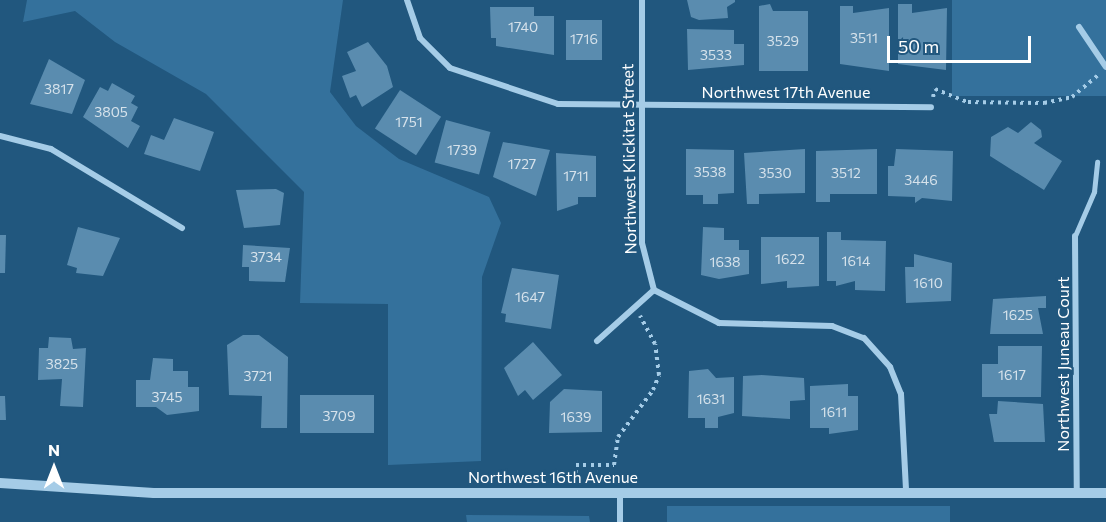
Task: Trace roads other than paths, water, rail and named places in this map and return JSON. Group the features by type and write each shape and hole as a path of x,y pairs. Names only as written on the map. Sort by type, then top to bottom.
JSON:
{"street":[{"name":"Northwest 17th Avenue","path":"407,0 411,22 432,54 476,80 558,104 931,107"},
{"name":"Northwest Klickitat Street","path":"642,0 640,105 642,243 654,290"},
{"path":"1079,27 1105,66"},
{"path":"0,136 51,149 182,228"},
{"name":"Northwest Juneau Court","path":"1076,236 1077,493"},
{"path":"597,341 654,290 719,323 832,326 864,338 890,367 901,394 906,491"},
{"name":"Northwest 16th Avenue","path":"0,483 154,493 906,491 1106,493"},
{"path":"620,522 621,492"}],"lane":[{"path":"1076,236 1094,192 1097,162"}]}
